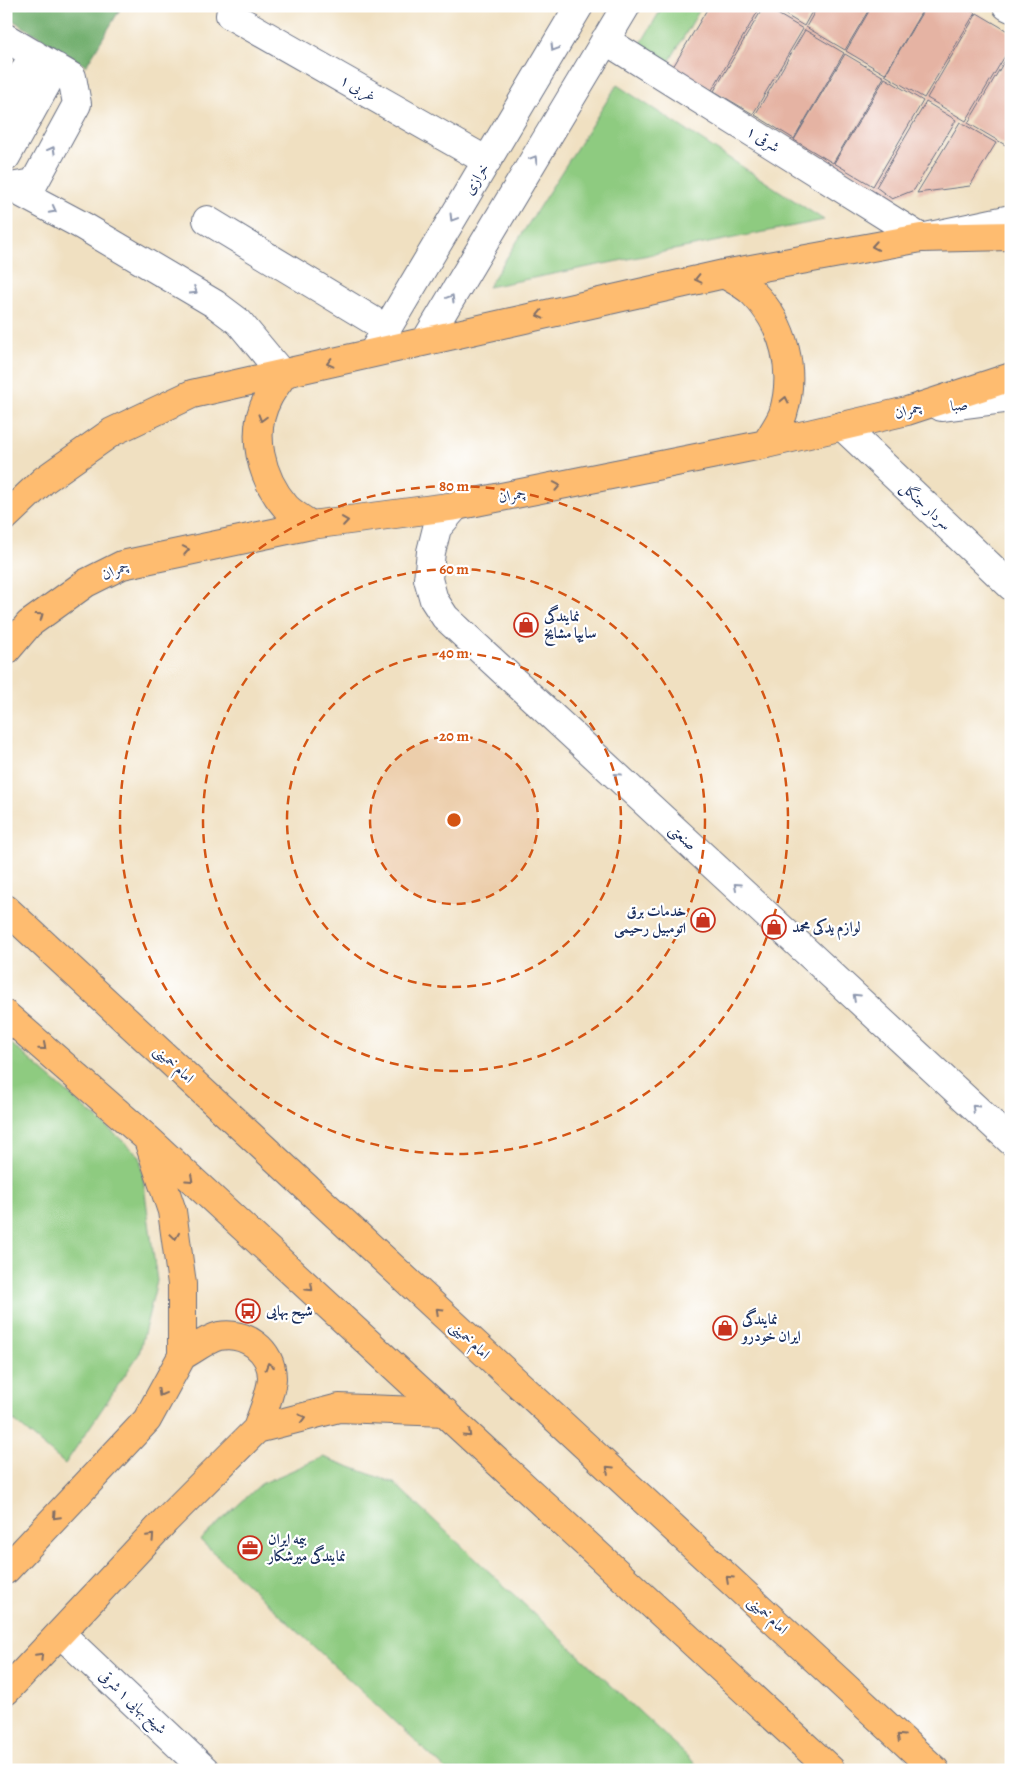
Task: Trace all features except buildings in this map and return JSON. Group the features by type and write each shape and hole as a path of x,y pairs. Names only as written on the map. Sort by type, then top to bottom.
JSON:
{"main road":[{"path":"6,516 44,480 112,432 192,394 724,274 921,238 1011,236"},
{"path":"724,274 752,292 774,318 786,349 789,382 782,415 766,444"},
{"path":"283,375 267,399 259,428 260,457 270,485 287,508 311,526"},
{"name":"چمران","path":"6,652 29,624 86,583 122,565 311,526 456,506 766,444 907,411 1011,377"},
{"name":"امام خمینی","path":"8,908 935,1770"},
{"path":"6,1015 148,1139 831,1770"},
{"path":"6,1570 146,1420 182,1356 182,1284 172,1211 148,1139"},
{"path":"6,1691 166,1520 257,1429 271,1388 272,1376 270,1363 263,1351 242,1337 229,1335 217,1336 182,1356"},
{"path":"257,1429 339,1408 445,1412"}],"street":[{"name":"خرازی","path":"373,352 579,6"},
{"path":"426,340 626,6"},
{"path":"1007,6 1011,8"},
{"name":"۱ غربی","path":"230,15 486,161"},
{"name":"۱ شرقی","path":"605,40 921,238"},
{"path":"6,103 23,50"},
{"path":"6,157 23,50"},
{"path":"8,186 34,183 77,104 72,77 23,50"},
{"path":"8,186 83,226 215,304 239,322 283,375"},
{"path":"921,238 1011,219"},
{"path":"207,220 387,329"},
{"name":"صبا","path":"907,411 1011,398"},
{"name":"سردار جنگل","path":"842,426 1011,586"},
{"name":"صنعتی","path":"456,506 437,528 431,552 428,579 434,600 445,617 1011,1141"},
{"name":"شیخ بهایی ۱ شرقی","path":"61,1634 205,1770"}],"green space":[{"path":"6,6 122,6 86,66 6,16"},
{"path":"663,6 702,6 669,62 640,45"},
{"path":"617,85 824,220 488,287"},
{"path":"6,1039 140,1156 157,1281 139,1354 65,1464 6,1414"},
{"path":"323,1457 394,1483 702,1770 446,1770 200,1540 261,1484"}],"place":[{"name":"نمایندگی سایپا مشایخ","path":"526,625"},
{"name":"خدمات برق اتومبیل رحیمی","path":"703,920"},
{"name":"لوازم یدکی محمد","path":"774,927"},
{"name":"شیح بهایی","path":"248,1311"},
{"name":"نمایندگی ایران خودرو","path":"725,1328"},
{"name":"بیمه ایران نمایندگی میرشکار","path":"250,1548"}]}
